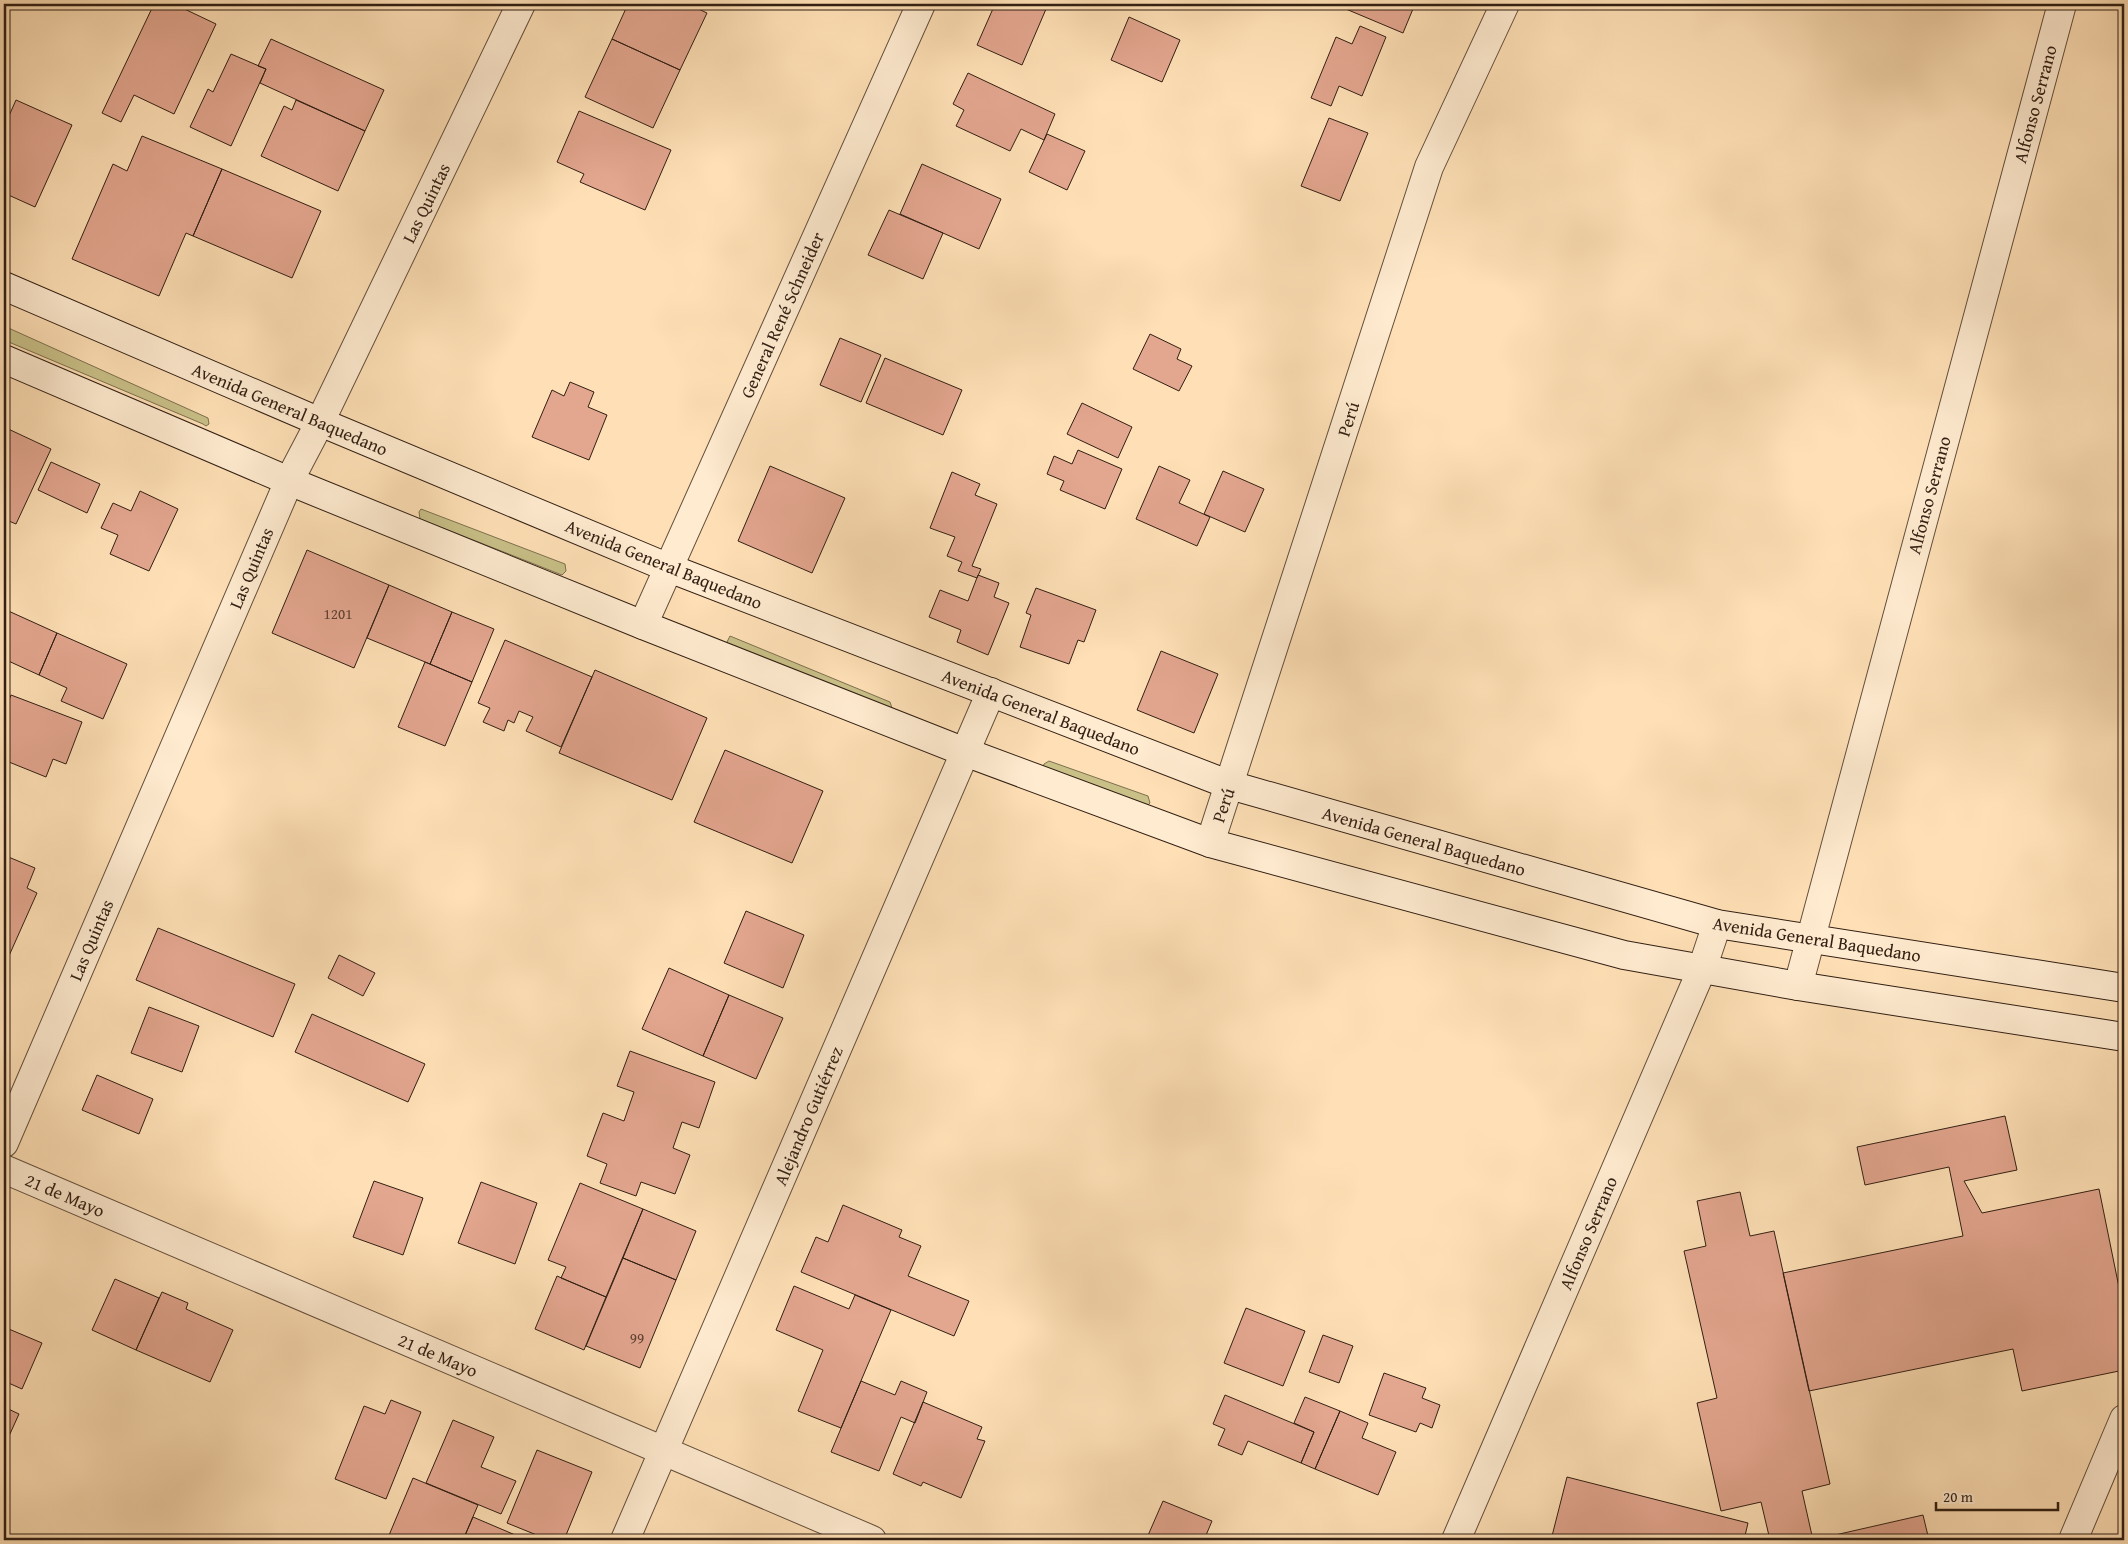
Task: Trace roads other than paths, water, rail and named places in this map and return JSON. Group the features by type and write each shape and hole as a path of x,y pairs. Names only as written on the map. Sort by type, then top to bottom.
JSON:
{"street":[{"name":"Las Quintas","path":"4,1143 289,481 320,422 521,4"},
{"name":"General René Schneider","path":"643,625 921,4"},
{"name":"Perú","path":"1210,843 1429,167 1505,4"},
{"name":"Alfonso Serrano","path":"1798,986 2062,4"},
{"name":"Avenida General Baquedano","path":"4,286 320,422 669,568 1230,785 1717,924 2124,988"},
{"path":"4,359 289,481 643,625 965,752 1210,843 1624,955 1798,986 2124,1037"},
{"name":"Alejandro Gutiérrez","path":"625,1540 991,692"},
{"name":"Alfonso Serrano","path":"1456,1540 1702,969 1717,924"},
{"name":"21 de Mayo","path":"4,1169 872,1540"},
{"path":"2073,1540 2124,1418"}]}
